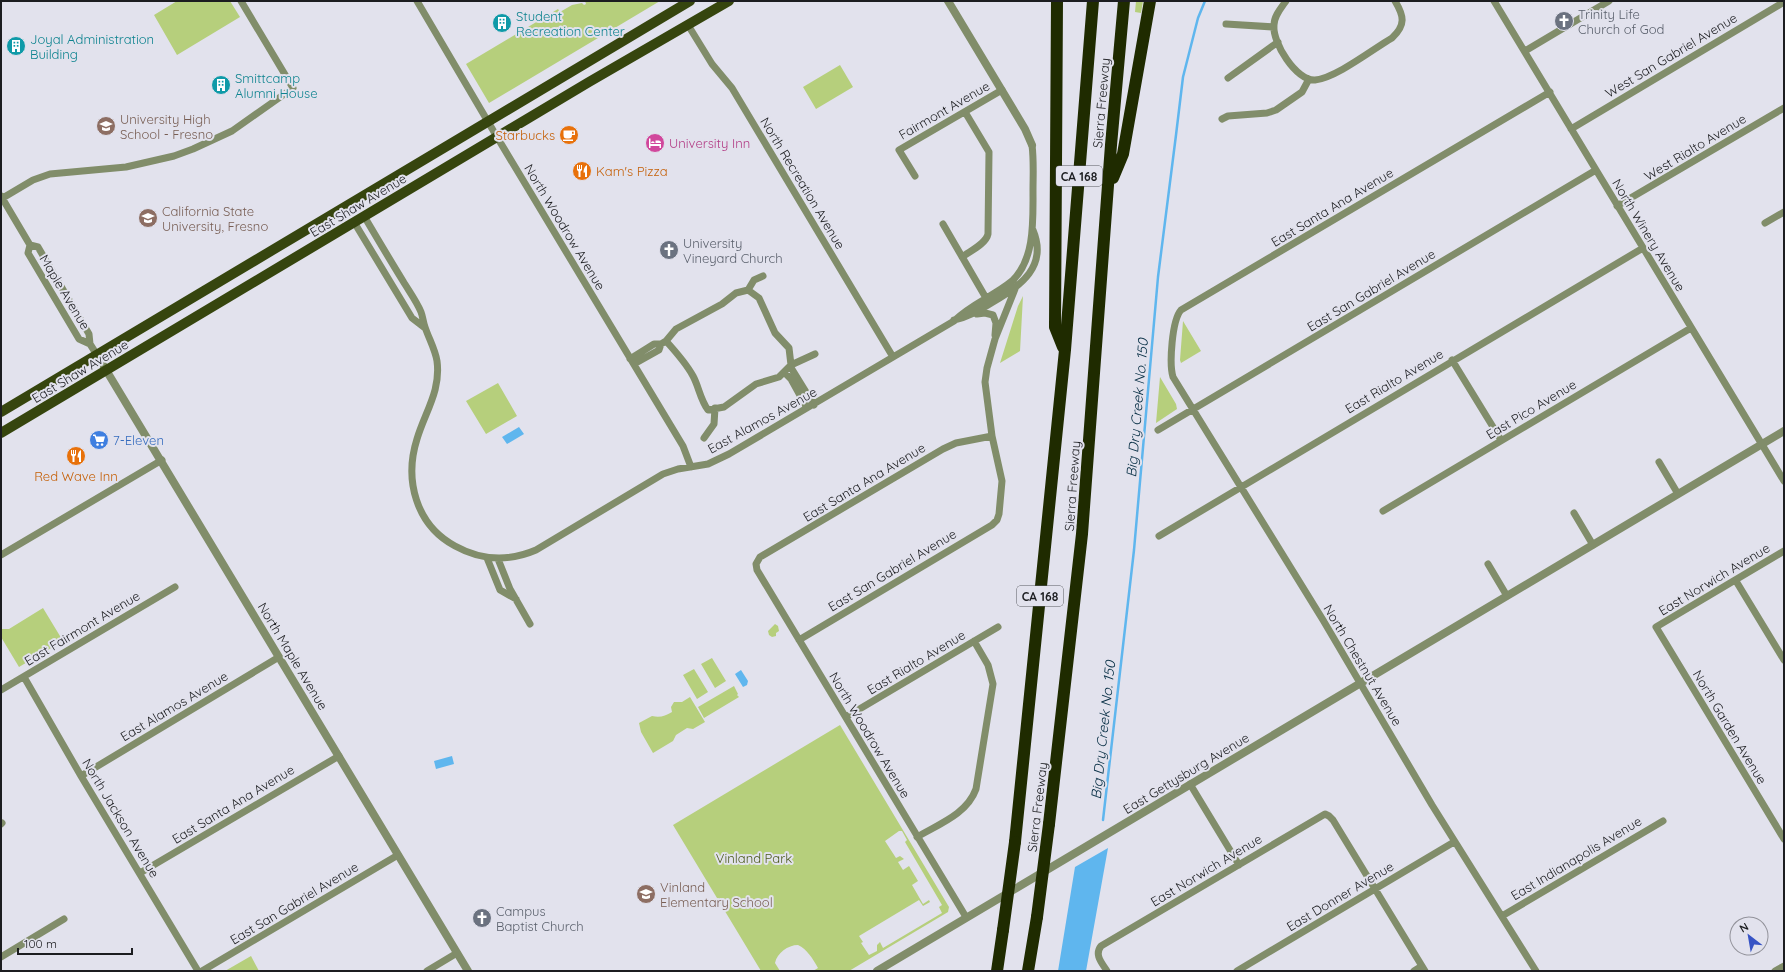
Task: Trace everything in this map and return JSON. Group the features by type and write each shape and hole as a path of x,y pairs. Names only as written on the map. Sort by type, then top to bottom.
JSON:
{"highway":[{"path":"1057,1 1055,327 1065,350"},
{"name":"Sierra Freeway","path":"997,971 1004,930 1015,842 1065,350 1093,1"},
{"name":"Sierra Freeway","path":"1028,971 1037,917 1049,824 1082,534 1111,145 1124,1"},
{"path":"1109,187 1123,154 1150,1"}],"main road":[{"name":"East Shaw Avenue","path":"1,412 690,1"},
{"name":"East Shaw Avenue","path":"1,433 497,137 729,1"}],"street":[{"path":"2,197 33,180 50,174 126,167 174,156 193,149 232,131 292,88 241,1"},
{"name":"North Woodrow Avenue","path":"417,1 487,121 683,446 691,467"},
{"path":"948,1 1027,133 1032,145 1034,165 1033,230 1028,254 1020,272 1006,285 963,311 954,320"},
{"path":"1286,1 1278,13 1274,27 1278,42 1295,70 1303,77 1309,79 1323,78 1337,72 1392,38 1400,31 1402,12 1395,1"},
{"name":"North Winery Avenue","path":"1494,1 1784,481"},
{"path":"1525,51 1609,1"},
{"name":"West San Gabriel Avenue","path":"1571,129 1784,2"},
{"path":"1226,24 1274,27"},
{"name":"North Recreation Avenue","path":"688,25 712,64 732,88 893,357"},
{"path":"1228,78 1278,42"},
{"path":"1222,119 1228,116 1267,113 1276,110 1302,92 1309,79"},
{"name":"Fairmont Avenue","path":"914,176 899,150 1002,90"},
{"name":"East Santa Ana Avenue","path":"1171,370 1176,318 1181,310 1550,92"},
{"name":"West Rialto Avenue","path":"1617,206 1784,108"},
{"path":"962,257 982,243 987,238 988,234 989,152 965,112"},
{"name":"East San Gabriel Avenue","path":"1158,430 1596,170"},
{"name":"Maple Avenue","path":"2,197 30,245 28,253 79,339 90,344 97,354"},
{"path":"1765,223 1784,212"},
{"name":"East Alamos Avenue","path":"364,216 421,312 425,328 435,352 438,380 432,403 420,430 411,469 415,497 424,518 440,535 466,552 486,558 511,558 529,553 663,474 708,464 729,454 954,320"},
{"path":"354,222 412,318 425,328"},
{"path":"943,224 986,298"},
{"path":"968,317 1015,289 1027,276 1035,261 1038,242 1033,230"},
{"name":"Maple Avenue","path":"30,245 38,247 42,253 90,334 90,344"},
{"name":"East Rialto Avenue","path":"1159,536 1452,360 1643,248"},
{"path":"632,362 654,344 664,343 676,329 722,304 736,293 748,290 754,280 764,276"},
{"path":"992,436 985,382 987,368 995,340 1015,289"},
{"path":"748,290 760,298 775,333 789,348 791,365 810,406"},
{"path":"954,320 982,313 993,315 996,325 995,340"},
{"name":"East Pico Avenue","path":"1383,511 1691,328"},
{"path":"664,343 686,364 694,377 701,401 708,410 724,407 756,384 779,377 791,365 815,354"},
{"name":"North Maple Avenue","path":"97,354 468,971"},
{"path":"1452,360 1501,440"},
{"name":"North Chestnut Avenue","path":"1171,370 1173,377 1323,620 1454,842 1536,971"},
{"path":"784,372 791,379 810,406"},
{"path":"704,438 714,424 715,408"},
{"name":"East Gettysburg Avenue","path":"877,971 1784,431"},
{"name":"East Santa Ana Avenue","path":"756,564 760,558 943,449 956,443 992,436"},
{"name":"East San Gabriel Avenue","path":"799,640 982,531 997,520 999,514 1001,477 992,436"},
{"path":"1,555 162,460"},
{"path":"1660,462 1678,494"},
{"path":"1574,513 1593,545"},
{"name":"East Norwich Avenue","path":"1656,627 1736,581 1784,551"},
{"path":"486,558 499,589 516,599"},
{"path":"498,559 507,582 530,624"},
{"name":"North Woodrow Avenue","path":"756,564 757,570 966,917"},
{"path":"1488,564 1507,596"},
{"path":"1736,581 1784,660"},
{"name":"East Fairmont Avenue","path":"1,690 175,587"},
{"name":"East Rialto Avenue","path":"846,717 998,626"},
{"name":"North Garden Avenue","path":"1656,627 1784,839"},
{"path":"917,837 964,809 972,799 976,789 993,684 988,665 974,641"},
{"name":"East Alamos Avenue","path":"81,776 279,657"},
{"name":"North Jackson Avenue","path":"24,677 81,776 198,971"},
{"name":"East Santa Ana Avenue","path":"140,874 339,756"},
{"path":"1190,784 1239,865"},
{"name":"East Norwich Avenue","path":"1106,971 1099,958 1098,951 1103,945 1321,815 1328,815 1332,818 1375,889"},
{"name":"East Indianapolis Avenue","path":"1502,916 1663,821"},
{"name":"East Donner Avenue","path":"1237,971 1454,842"},
{"name":"East San Gabriel Avenue","path":"202,971 398,855"},
{"path":"1375,889 1423,969 1414,971"},
{"path":"1,957 64,919"},
{"path":"427,971 457,953"},
{"path":"1775,971 1784,966"}],"green space":[{"path":"177,1 230,1 240,17 177,55 154,15"},
{"path":"585,1 660,1 489,103 466,64 558,9 560,12 572,5 582,3 584,5 586,4"},
{"path":"1136,1 1143,1 1141,13 1135,12"},
{"path":"840,65 853,87 816,109 803,87"},
{"path":"1023,296 1020,351 1000,363 1018,306"},
{"path":"1183,321 1201,351 1181,363 1180,360"},
{"path":"1160,377 1176,404 1177,409 1156,423"},
{"path":"498,383 517,416 486,434 466,401"},
{"path":"43,608 63,641 19,667 1,637 1,629 9,629"},
{"path":"775,624 778,626 779,631 776,633 776,636 772,637 769,635 768,631"},
{"path":"712,658 726,681 715,688 701,664"},
{"path":"694,669 708,692 697,699 683,675"},
{"path":"734,686 739,697 704,718 698,707"},
{"path":"690,697 705,722 693,729 687,728 676,735 673,741 653,753 641,732 639,723 652,716 665,716 672,712 671,707 674,702 682,702"},
{"name":"Vinland Park","path":"840,725 949,907 948,912 849,971 813,971 818,968 812,958 801,947 794,945 784,950 776,959 775,963 780,971 761,971 673,825","holes":["899,831 902,831 907,840 905,842 942,905 939,907 942,913 883,948 880,942 877,945 877,951 869,955 861,943 863,942 859,936 919,900 923,906 930,902 929,900 923,904 912,885 918,881 909,866 903,870 898,862 904,859 900,856 896,858 885,841"]},
{"path":"251,956 259,971 225,971"}],"water":[{"path":"519,427 524,434 507,444 502,437"},
{"path":"741,670 748,681 747,685 743,687 735,674"},
{"path":"452,756 454,764 436,769 434,761"},
{"path":"1108,848 1086,971 1058,971 1075,867"}],"waterway":[{"name":"Big Dry Creek No. 150","path":"1103,820 1134,550 1158,277 1183,77 1198,18 1205,1"}],"place":[{"name":"Trinity Life Church of God","path":"1564,21"},
{"name":"Student Recreation Center","path":"502,23"},
{"name":"Joyal Administration Building","path":"16,46"},
{"name":"Smittcamp Alumni House","path":"221,85"},
{"name":"University High School - Fresno","path":"106,126"},
{"name":"Starbucks","path":"569,135"},
{"name":"University Inn","path":"655,143"},
{"name":"Kam's Pizza","path":"582,171"},
{"name":"California State University, Fresno","path":"148,218"},
{"name":"University Vineyard Church","path":"669,250"},
{"name":"7-Eleven","path":"99,440"},
{"name":"Red Wave Inn","path":"76,456"},
{"name":"Vinland Elementary School","path":"646,894"},
{"name":"Campus Baptist Church","path":"482,918"}]}
